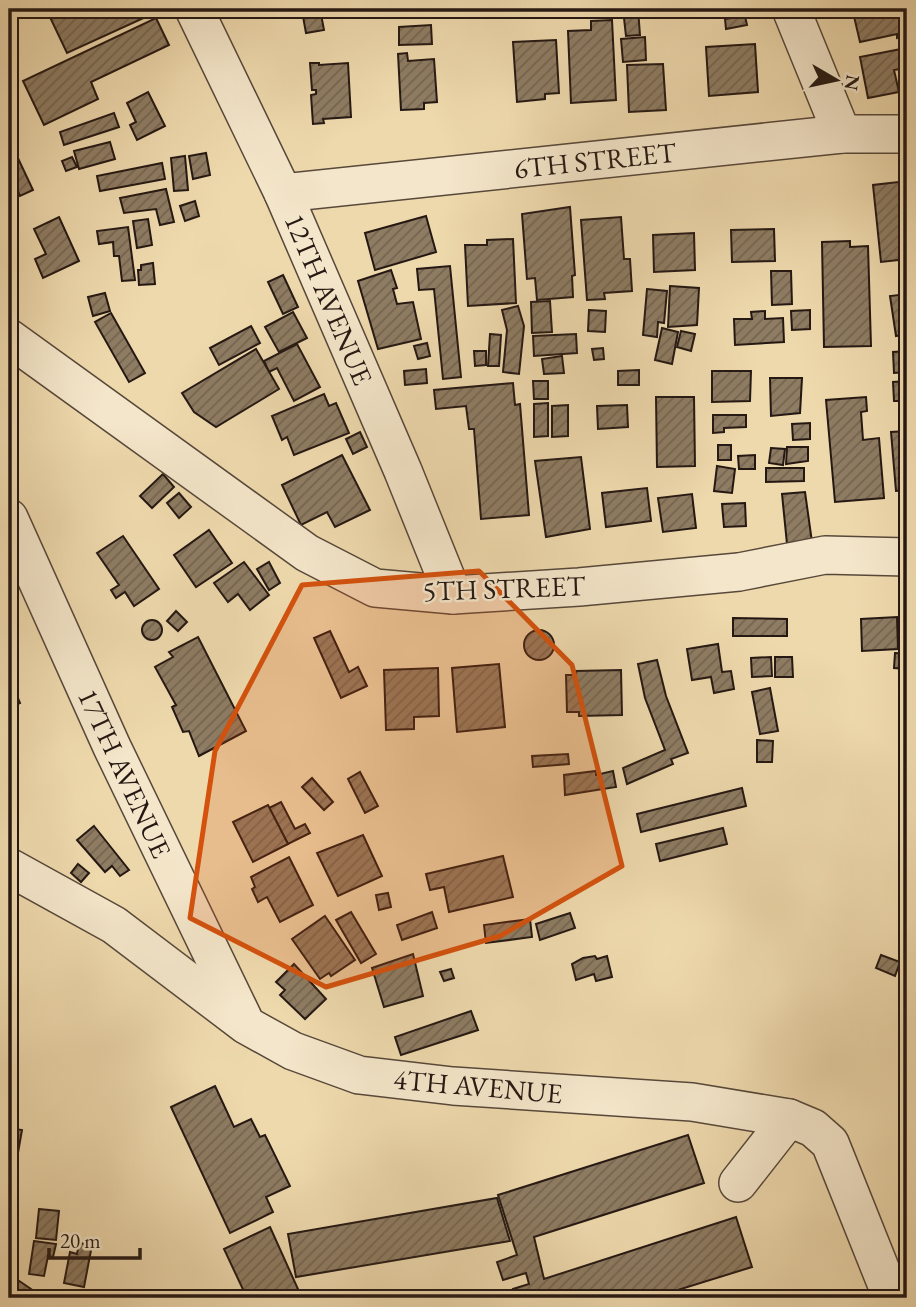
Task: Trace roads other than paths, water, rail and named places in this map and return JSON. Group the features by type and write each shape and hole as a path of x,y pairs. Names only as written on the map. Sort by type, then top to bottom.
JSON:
{"street":[{"name":"12TH AVENUE","path":"194,9 284,193 453,595"},
{"path":"791,9 842,134"},
{"name":"6TH STREET","path":"284,193 842,134 907,134"},
{"name":"5TH STREET","path":"9,338 307,553 375,588 453,595 579,587 739,572 825,555 907,557"},
{"name":"17TH AVENUE","path":"9,518 118,759 246,1025"},
{"name":"4TH AVENUE","path":"9,867 114,925 246,1025 293,1051 359,1075 453,1086 692,1102 789,1118 813,1128 830,1143 892,1298"},
{"path":"738,1183 789,1118"}]}
